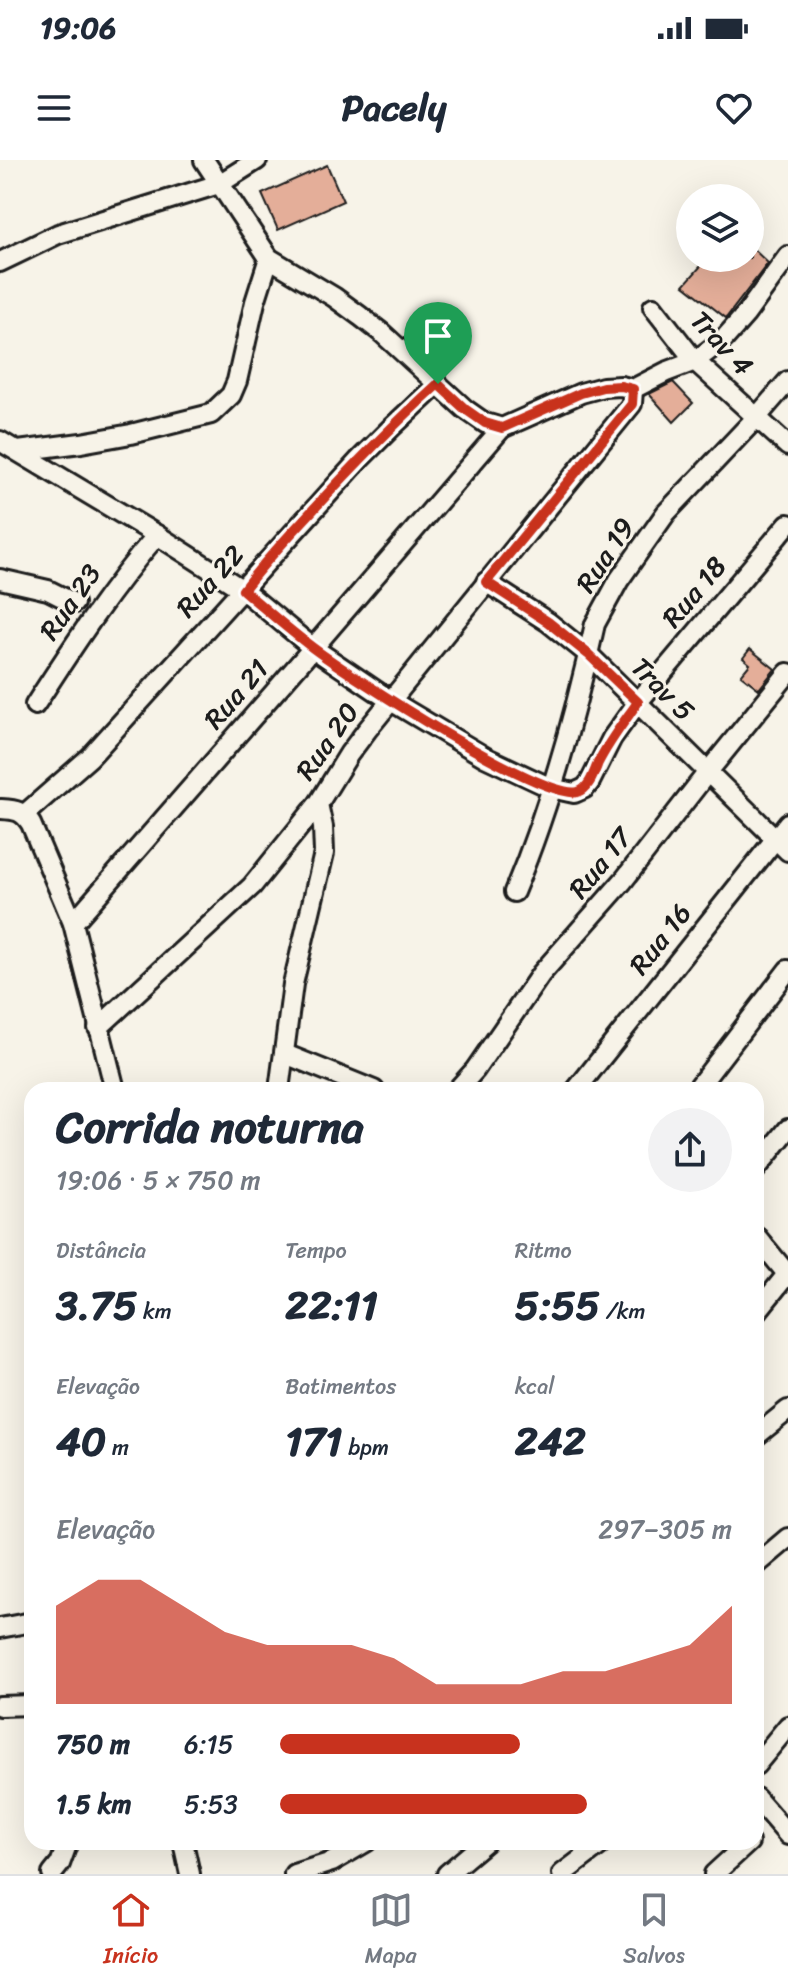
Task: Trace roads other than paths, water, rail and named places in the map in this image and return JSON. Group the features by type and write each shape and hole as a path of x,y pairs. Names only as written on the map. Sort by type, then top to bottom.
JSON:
{"street":[{"path":"204,160 269,258 334,297 382,333 465,409 485,423 502,428 581,393 603,387 633,389 695,361 724,339 788,256"},
{"path":"0,262 58,234 219,184 257,160"},
{"path":"18,451 131,434 211,414 231,395 237,381 255,302 269,258"},
{"name":"Trav 4","path":"653,307 695,361 788,446"},
{"name":"Rua 19","path":"514,892 530,855 564,747 595,624 603,607 666,513 788,381"},
{"name":"Rua 22","path":"25,814 90,757 359,460 438,384"},
{"name":"Rua 20","path":"98,1028 252,886 318,804 349,754 632,404 633,389"},
{"name":"Rua 21","path":"73,923 502,428"},
{"path":"0,441 243,590 313,648 391,701 485,757 551,788"},
{"name":"Rua 18","path":"551,788 574,793 585,788 612,738 638,702 788,524"},
{"name":"Rua 23","path":"35,705 125,571 157,535"},
{"path":"0,579 48,590 74,603"},
{"name":"Trav 5","path":"486,582 548,622 588,654 782,845"},
{"name":"Rua 17","path":"464,1082 541,974 623,881 788,673"},
{"path":"280,1082 293,984 324,853 318,804"},
{"path":"0,809 25,814 73,923 113,1082"},
{"name":"Rua 16","path":"583,1082 782,845 788,823"},
{"path":"702,1082 788,970"},
{"path":"285,1054 354,1082"},
{"path":"764,1159 788,1129"},
{"path":"764,1246 788,1274 764,1303"},
{"path":"764,1430 788,1410"},
{"path":"764,1558 788,1538"},
{"path":"0,1628 24,1624"},
{"path":"0,1706 24,1705"},
{"path":"764,1755 788,1726"},
{"path":"764,1808 788,1835"},
{"path":"764,1828 773,1820"},
{"path":"52,1874 65,1850"},
{"path":"185,1850 190,1874"},
{"path":"294,1874 332,1862 352,1850"},
{"path":"447,1874 476,1850"},
{"path":"562,1874 594,1850"},
{"path":"714,1874 740,1850"}]}
